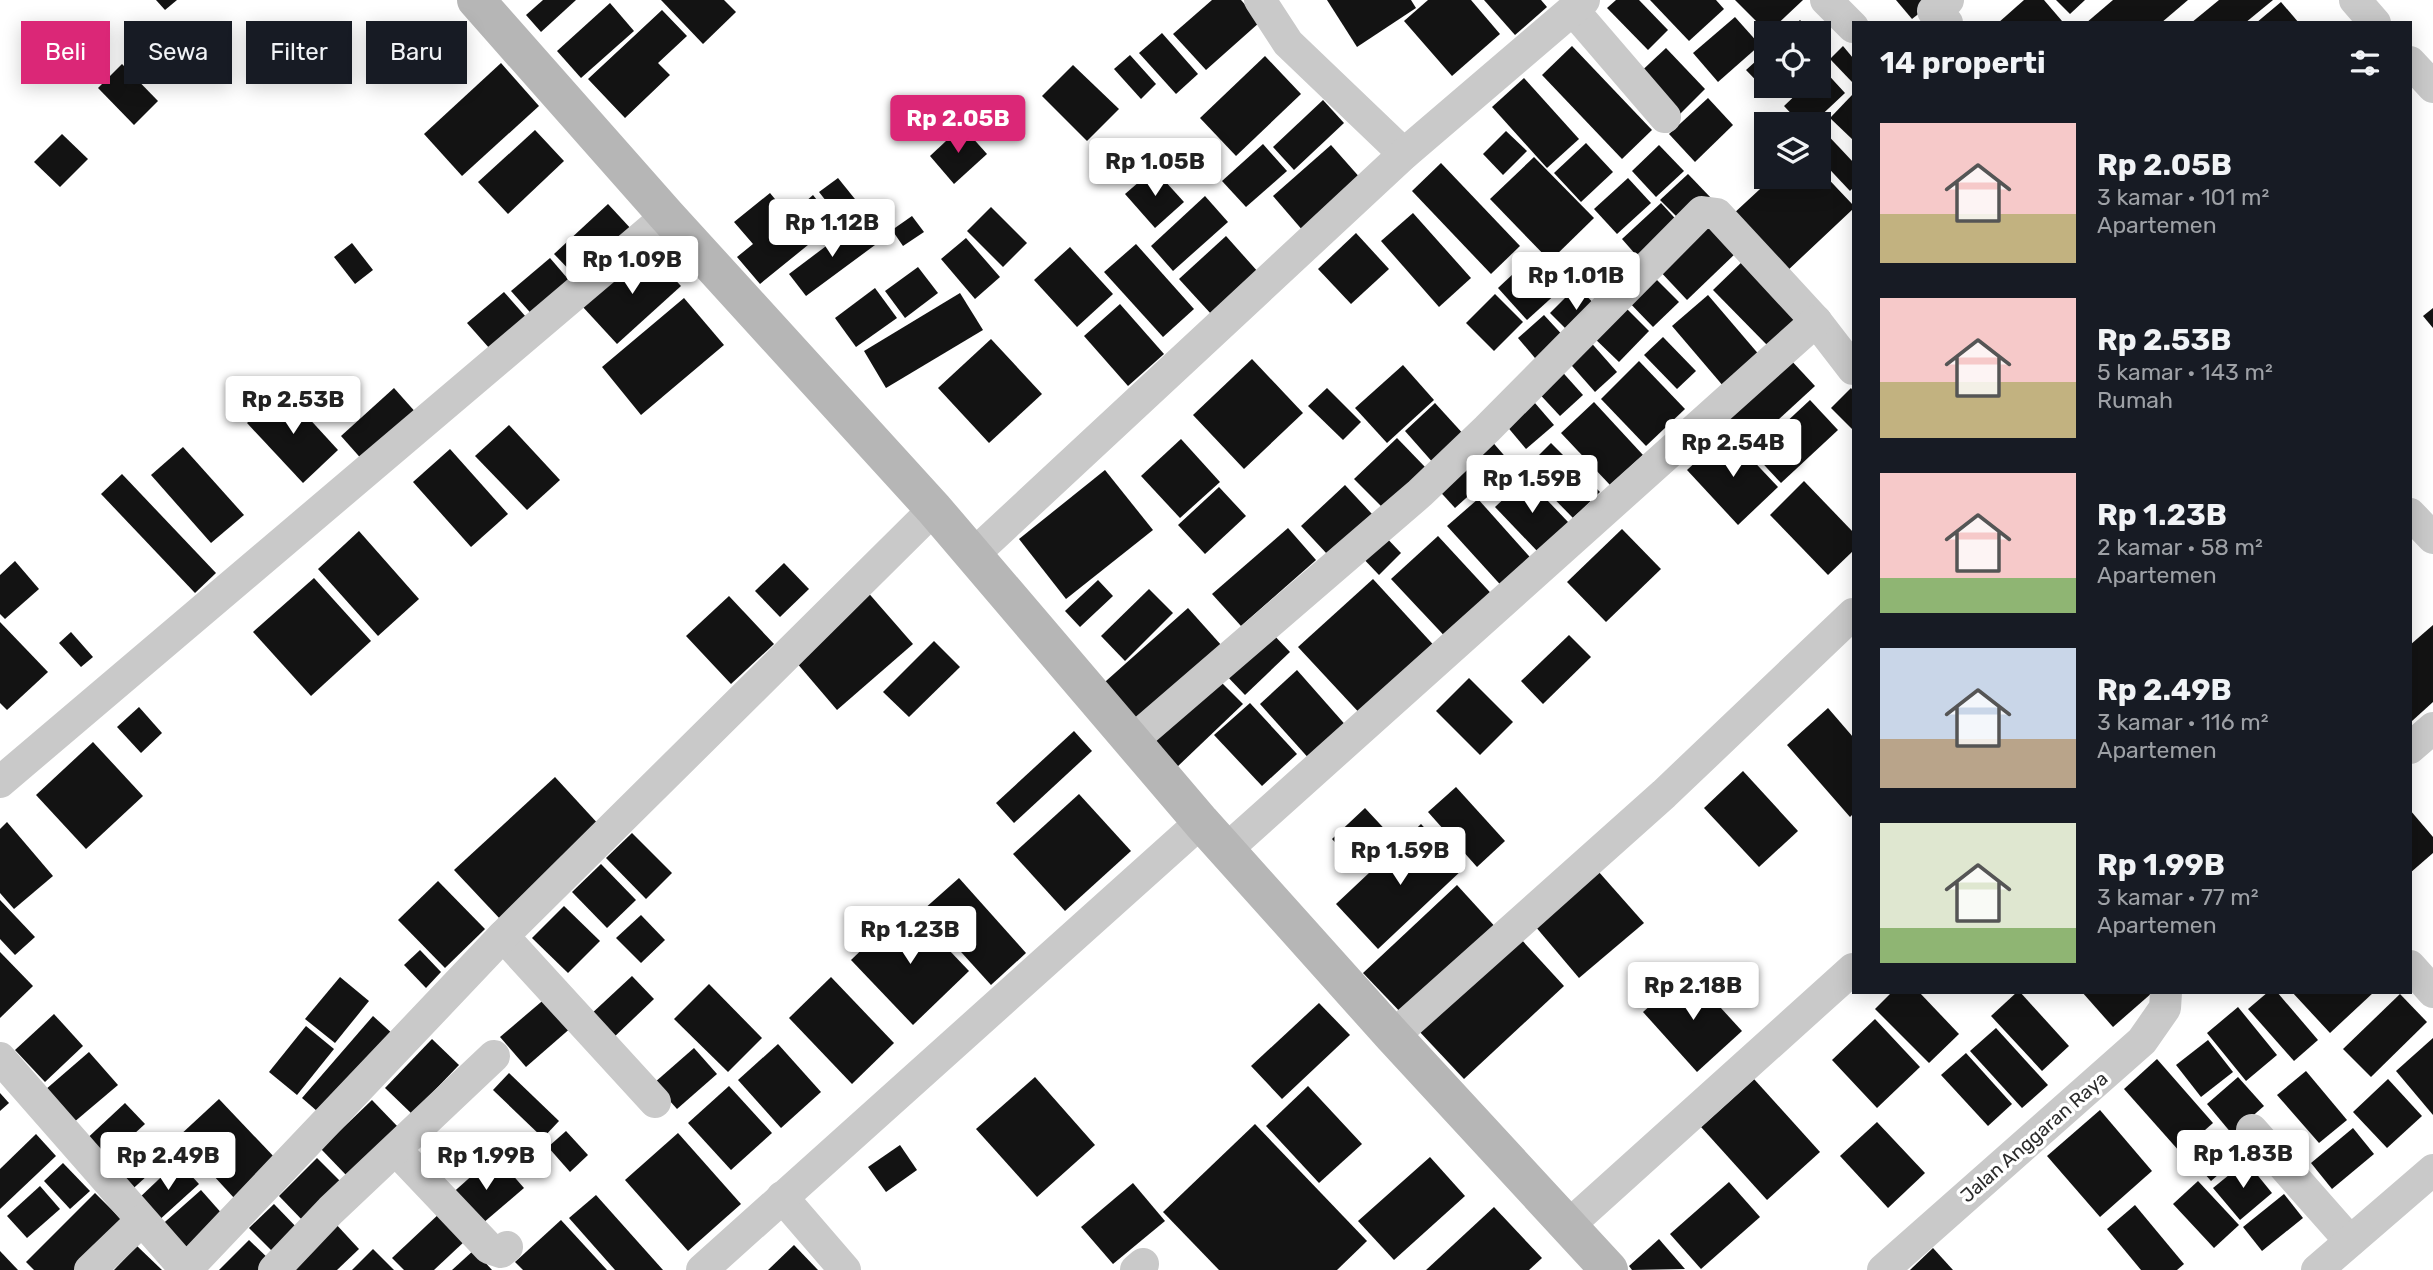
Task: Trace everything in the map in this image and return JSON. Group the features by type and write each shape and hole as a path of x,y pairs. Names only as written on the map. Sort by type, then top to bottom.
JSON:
{"street":[{"path":"476,0 667,216 974,554 1201,822 1393,1036 1609,1270"},
{"path":"1260,0 1288,43 1404,154"},
{"path":"1826,0 1852,26"},
{"path":"2355,0 2373,21"},
{"path":"974,554 1404,154 1578,5 1665,117"},
{"path":"2412,64 2433,88"},
{"path":"1132,741 1420,493 1702,212 1717,214 1816,321 1852,368"},
{"path":"6,763 667,216"},
{"path":"1227,849 1816,321"},
{"path":"0,1058 186,1270 503,936 934,509"},
{"path":"2412,516 2433,538"},
{"path":"1393,1036 1664,794 1852,615"},
{"path":"2412,746 2433,728"},
{"path":"702,1270 1201,822"},
{"path":"503,936 655,1102"},
{"path":"2412,969 2433,992"},
{"path":"1569,1225 1852,970"},
{"name":"Jalan Anggaran Raya","path":"1883,1270 2142,1041 2165,1009 2166,994"},
{"path":"274,1270 331,1210 494,1056"},
{"path":"2252,1130 2350,1241"},
{"path":"396,1150 489,1248 501,1252 507,1247"},
{"path":"2317,1270 2433,1170"},
{"path":"782,1197 845,1270"},
{"path":"90,1270 141,1221"}],"building":[{"path":"156,0 177,0 165,10"},
{"path":"543,0 576,0 541,32 526,15"},
{"path":"661,0 724,0 736,12 703,44"},
{"path":"1212,0 1241,0 1260,22 1206,70 1173,34"},
{"path":"1327,0 1411,0 1416,8 1357,47"},
{"path":"1428,0 1471,0 1500,34 1452,76 1404,21"},
{"path":"1484,0 1541,0 1547,7 1515,35"},
{"path":"1616,0 1639,0 1668,30 1648,50 1607,8"},
{"path":"1650,0 1716,0 1724,9 1689,41"},
{"path":"1735,0 1803,0 1781,21 1756,21"},
{"path":"1896,0 1936,0 1912,19"},
{"path":"2024,0 2044,0 2062,21 2000,21"},
{"path":"2056,0 2085,0 2070,14"},
{"path":"2113,0 2188,0 2163,21 2088,21"},
{"path":"2219,0 2273,0 2247,21 2193,21"},
{"path":"2281,2 2297,21 2258,21"},
{"path":"610,3 634,31 581,78 557,51"},
{"path":"662,10 687,36 658,63 670,75 625,118 588,79"},
{"path":"1735,17 1754,38 1754,50 1718,82 1693,53"},
{"path":"1162,33 1198,74 1176,94 1139,53"},
{"path":"1572,46 1652,130 1622,159 1542,75"},
{"path":"1843,46 1852,57 1852,82 1831,60"},
{"path":"1666,48 1705,89 1674,120 1634,78"},
{"path":"1130,55 1156,84 1141,99 1114,69"},
{"path":"1265,56 1301,94 1236,156 1200,118"},
{"path":"501,63 539,106 462,176 424,134"},
{"path":"1754,63 1754,78 1746,70"},
{"path":"122,64 124,84 141,84 158,101 134,125 98,88 102,84 110,84 110,76"},
{"path":"1073,65 1119,109 1087,141 1042,96"},
{"path":"1524,78 1579,139 1547,168 1492,107"},
{"path":"1831,78 1845,93 1825,112 1790,112 1784,106 1792,98 1831,98"},
{"path":"1852,95 1852,139 1831,117"},
{"path":"1708,98 1733,125 1695,162 1669,134"},
{"path":"1323,100 1344,123 1294,170 1273,147"},
{"path":"962,126 987,154 954,184 930,156"},
{"path":"535,130 564,161 508,214 478,182"},
{"path":"1506,131 1527,151 1503,175 1483,154"},
{"path":"62,134 88,159 60,187 34,162"},
{"path":"1831,139 1852,161 1850,191 1831,171"},
{"path":"1586,143 1613,172 1581,202 1554,173"},
{"path":"1263,144 1287,171 1246,207 1222,181"},
{"path":"1331,145 1362,180 1304,232 1273,196"},
{"path":"1659,145 1684,171 1656,197 1632,171"},
{"path":"1534,157 1594,218 1550,261 1490,199"},
{"path":"1441,163 1520,246 1491,274 1412,191"},
{"path":"1154,169 1184,202 1155,228 1125,194"},
{"path":"1688,174 1712,199 1685,225 1660,200"},
{"path":"838,178 867,214 848,229 819,192"},
{"path":"1628,178 1651,203 1617,234 1594,209"},
{"path":"1831,182 1852,204 1852,210 1786,272 1732,215 1760,189 1831,189"},
{"path":"770,193 789,216 813,195 835,223 760,284 737,257 753,244 734,222"},
{"path":"1205,196 1228,222 1173,271 1151,246"},
{"path":"1661,203 1683,227 1643,263 1622,239"},
{"path":"608,204 633,231 580,281 554,254"},
{"path":"991,207 1027,243 1003,267 967,231"},
{"path":"1413,213 1471,278 1439,307 1381,241"},
{"path":"912,216 924,232 903,246 892,230"},
{"path":"1707,221 1737,252 1687,300 1657,268"},
{"path":"858,222 875,245 806,296 789,274"},
{"path":"1356,233 1389,269 1351,304 1318,269"},
{"path":"1226,236 1259,273 1212,315 1179,279"},
{"path":"966,238 1000,277 975,299 941,259"},
{"path":"352,243 373,270 355,284 334,257"},
{"path":"1136,244 1194,309 1163,337 1104,272"},
{"path":"1070,247 1113,294 1077,327 1034,280"},
{"path":"646,248 681,286 617,344 582,306"},
{"path":"1609,252 1634,278 1604,306 1580,281"},
{"path":"550,258 574,286 536,319 511,291"},
{"path":"1529,259 1559,291 1527,320 1498,288"},
{"path":"1745,259 1800,314 1768,346 1713,290"},
{"path":"918,267 938,293 905,318 885,291"},
{"path":"1650,273 1679,302 1653,327 1624,297"},
{"path":"1577,286 1601,311 1574,337 1550,313"},
{"path":"875,288 897,318 856,347 835,318"},
{"path":"504,292 526,317 490,349 467,323"},
{"path":"960,293 983,330 886,388 864,351"},
{"path":"1495,294 1523,322 1494,351 1466,323"},
{"path":"1708,295 1761,357 1724,387 1672,326"},
{"path":"684,298 724,345 641,415 602,367"},
{"path":"1619,301 1649,331 1619,362 1589,333"},
{"path":"1120,304 1164,354 1128,386 1084,336"},
{"path":"2433,308 2433,328 2423,316"},
{"path":"1544,315 1567,340 1540,364 1518,338"},
{"path":"1663,337 1696,371 1677,389 1644,355"},
{"path":"1587,338 1617,372 1595,392 1565,358"},
{"path":"991,339 1042,394 989,443 938,388"},
{"path":"1789,358 1815,386 1752,444 1727,416"},
{"path":"1252,359 1303,413 1244,469 1193,415"},
{"path":"1639,361 1685,409 1646,446 1601,399"},
{"path":"1403,365 1434,400 1387,443 1355,408"},
{"path":"1557,366 1583,395 1560,416 1533,387"},
{"path":"394,388 418,415 365,463 341,436"},
{"path":"1327,388 1361,422 1343,440 1308,406"},
{"path":"1851,388 1852,429 1831,408"},
{"path":"283,390 338,450 303,483 247,423"},
{"path":"1528,395 1554,425 1526,449 1500,418"},
{"path":"1810,400 1838,430 1781,483 1753,453"},
{"path":"1594,402 1643,455 1610,485 1561,433"},
{"path":"1435,403 1466,437 1435,465 1405,431"},
{"path":"509,425 560,480 527,510 475,456"},
{"path":"1727,433 1778,487 1738,525 1687,470"},
{"path":"1397,438 1426,468 1384,509 1354,479"},
{"path":"1489,438 1516,469 1494,489 1467,458"},
{"path":"1181,439 1220,482 1180,518 1141,476"},
{"path":"1551,443 1600,492 1573,518 1525,469"},
{"path":"183,447 244,515 211,543 151,475"},
{"path":"450,449 508,514 471,547 413,482"},
{"path":"1464,458 1485,481 1455,508 1434,485"},
{"path":"1105,470 1153,530 1066,599 1019,539"},
{"path":"122,474 216,573 195,593 101,494"},
{"path":"1526,478 1569,523 1539,553 1495,507"},
{"path":"1804,481 1852,531 1852,552 1828,575 1770,515"},
{"path":"1345,485 1372,514 1328,555 1301,526"},
{"path":"1219,487 1246,516 1205,554 1178,525"},
{"path":"1478,499 1537,565 1507,592 1447,526"},
{"path":"1288,528 1316,560 1241,626 1212,594"},
{"path":"1622,529 1661,569 1606,622 1567,582"},
{"path":"359,531 419,599 378,636 318,569"},
{"path":"1380,531 1401,553 1379,575 1357,552"},
{"path":"1438,536 1499,602 1452,644 1391,579"},
{"path":"15,561 39,589 5,619 0,614 0,575"},
{"path":"784,563 809,589 780,617 755,591"},
{"path":"314,578 371,641 311,696 253,632"},
{"path":"1373,579 1439,651 1365,719 1298,647"},
{"path":"1098,580 1113,596 1080,627 1065,611"},
{"path":"865,589 913,644 837,710 790,655"},
{"path":"1149,589 1173,613 1125,661 1101,636"},
{"path":"729,596 774,644 731,684 686,636"},
{"path":"1188,608 1222,646 1131,727 1097,689"},
{"path":"0,622 48,672 7,710 0,703"},
{"path":"2433,625 2433,702 2412,721 2412,643"},
{"path":"1270,631 1290,652 1245,695 1224,673"},
{"path":"71,632 93,657 81,667 59,643"},
{"path":"1569,635 1591,657 1543,704 1521,681"},
{"path":"934,641 960,667 909,717 883,692"},
{"path":"1297,670 1349,729 1312,762 1260,704"},
{"path":"1469,678 1513,722 1480,755 1436,711"},
{"path":"1219,680 1243,704 1176,768 1153,743"},
{"path":"1250,703 1297,754 1262,786 1214,735"},
{"path":"139,707 162,733 141,753 117,727"},
{"path":"1828,708 1852,736 1850,817 1787,745"},
{"path":"1074,731 1092,751 1014,823 996,803"},
{"path":"93,742 143,796 86,849 36,795"},
{"path":"1743,771 1798,831 1759,867 1704,808"},
{"path":"555,777 601,827 501,920 454,870"},
{"path":"1456,787 1505,841 1477,867 1428,812"},
{"path":"1079,794 1131,851 1065,911 1013,854"},
{"path":"1365,808 1392,837 1359,868 1332,839"},
{"path":"2412,812 2433,837 2433,853 2412,871"},
{"path":"7,822 53,876 14,909 0,893 0,829"},
{"path":"1421,824 1463,869 1378,949 1336,904"},
{"path":"632,833 672,873 646,899 606,858"},
{"path":"601,864 636,900 607,928 572,892"},
{"path":"1598,871 1644,923 1579,978 1535,926"},
{"path":"959,878 1026,953 991,985 923,910"},
{"path":"438,881 485,929 445,968 398,920"},
{"path":"1457,885 1499,931 1406,1018 1363,973"},
{"path":"0,900 35,937 15,955 0,939"},
{"path":"564,906 600,941 568,973 532,938"},
{"path":"907,906 969,971 913,1025 851,960"},
{"path":"641,915 665,940 641,963 616,938"},
{"path":"1519,937 1564,986 1464,1079 1418,1030"},
{"path":"420,950 441,972 426,988 404,965"},
{"path":"0,952 33,986 0,1018"},
{"path":"1688,972 1742,1031 1697,1072 1643,1012"},
{"path":"632,976 654,999 611,1040 589,1016"},
{"path":"340,977 369,1001 335,1043 305,1019"},
{"path":"831,977 894,1043 852,1084 789,1018"},
{"path":"709,984 762,1038 728,1072 674,1019"},
{"path":"1890,994 1921,994 1959,1034 1929,1063 1875,1009"},
{"path":"2015,994 2022,994 2069,1046 2042,1071 1991,1016"},
{"path":"2084,994 2151,994 2113,1027"},
{"path":"2266,994 2279,994 2318,1040 2294,1061 2248,1009"},
{"path":"2294,994 2372,994 2330,1033"},
{"path":"2400,994 2427,1022 2371,1077 2343,1049"},
{"path":"547,997 573,1026 526,1067 500,1037"},
{"path":"1319,1003 1350,1035 1282,1099 1251,1066"},
{"path":"2238,1007 2277,1055 2246,1081 2207,1033"},
{"path":"54,1014 83,1046 45,1082 15,1050"},
{"path":"373,1016 395,1036 325,1118 302,1098"},
{"path":"1875,1019 1920,1067 1877,1108 1832,1060"},
{"path":"306,1026 334,1049 297,1095 269,1072"},
{"path":"1996,1028 2048,1085 2022,1108 1970,1051"},
{"path":"2433,1038 2433,1115 2396,1071"},
{"path":"432,1039 459,1065 412,1114 385,1088"},
{"path":"2208,1040 2233,1072 2201,1097 2176,1065"},
{"path":"778,1044 821,1092 781,1128 738,1080"},
{"path":"694,1048 717,1074 677,1109 654,1083"},
{"path":"89,1052 118,1085 73,1123 45,1090"},
{"path":"1966,1053 2012,1104 1988,1126 1941,1075"},
{"path":"2157,1059 2213,1123 2180,1152 2124,1089"},
{"path":"2306,1071 2347,1120 2319,1143 2277,1095"},
{"path":"509,1073 559,1121 543,1138 493,1090"},
{"path":"1035,1077 1095,1145 1037,1197 976,1129"},
{"path":"2238,1077 2264,1106 2232,1134 2207,1104"},
{"path":"1754,1079 1820,1152 1767,1200 1701,1127"},
{"path":"2388,1079 2422,1116 2387,1148 2353,1112"},
{"path":"729,1086 772,1133 731,1170 688,1123"},
{"path":"1308,1086 1362,1144 1319,1183 1266,1126"},
{"path":"0,1093 9,1103 0,1111"},
{"path":"219,1099 277,1160 235,1199 178,1137"},
{"path":"372,1100 399,1128 348,1177 321,1149"},
{"path":"125,1103 145,1124 100,1165 81,1144"},
{"path":"2100,1110 2152,1171 2100,1217 2047,1156"},
{"path":"1877,1122 1925,1173 1888,1208 1840,1156"},
{"path":"1255,1124 1367,1241 1337,1270 1219,1270 1163,1212"},
{"path":"2353,1128 2374,1154 2332,1189 2311,1163"},
{"path":"2219,1130 2241,1155 2211,1181 2189,1156"},
{"path":"566,1131 588,1155 570,1172 548,1147"},
{"path":"678,1133 741,1204 688,1251 625,1180"},
{"path":"36,1134 56,1156 0,1209 0,1169"},
{"path":"149,1134 170,1155 126,1195 106,1173"},
{"path":"900,1145 917,1170 886,1192 868,1167"},
{"path":"495,1155 524,1188 476,1229 448,1197"},
{"path":"1430,1157 1465,1196 1394,1260 1358,1221"},
{"path":"317,1158 346,1187 307,1225 279,1196"},
{"path":"178,1161 199,1184 157,1222 137,1200"},
{"path":"2246,1161 2272,1193 2240,1220 2213,1188"},
{"path":"63,1163 90,1191 70,1209 44,1181"},
{"path":"2198,1181 2239,1225 2214,1248 2173,1204"},
{"path":"1729,1182 1760,1217 1701,1269 1670,1234"},
{"path":"1133,1183 1165,1221 1113,1264 1081,1227"},
{"path":"40,1186 60,1209 27,1238 7,1216"},
{"path":"201,1190 224,1216 180,1254 157,1229"},
{"path":"95,1193 126,1224 80,1270 34,1270 26,1262"},
{"path":"2284,1194 2303,1218 2262,1251 2243,1227"},
{"path":"596,1195 663,1270 615,1270 569,1218"},
{"path":"274,1204 301,1232 277,1256 249,1228"},
{"path":"2135,1205 2184,1264 2177,1270 2141,1270 2107,1229"},
{"path":"1494,1207 1542,1258 1529,1270 1426,1270"},
{"path":"441,1212 466,1240 434,1270 404,1270 392,1258"},
{"path":"561,1220 607,1270 523,1270 515,1262"},
{"path":"334,1222 359,1249 337,1270 295,1270"},
{"path":"1659,1239 1685,1269 1632,1270 1629,1266"},
{"path":"249,1240 272,1262 265,1270 219,1270"},
{"path":"794,1245 818,1270 768,1270"},
{"path":"137,1246 162,1270 114,1270"},
{"path":"1933,1248 1953,1270 1910,1270"},
{"path":"373,1249 394,1270 352,1270"},
{"path":"474,1250 492,1270 452,1270"},
{"path":"0,1251 18,1270 0,1270"}]}
